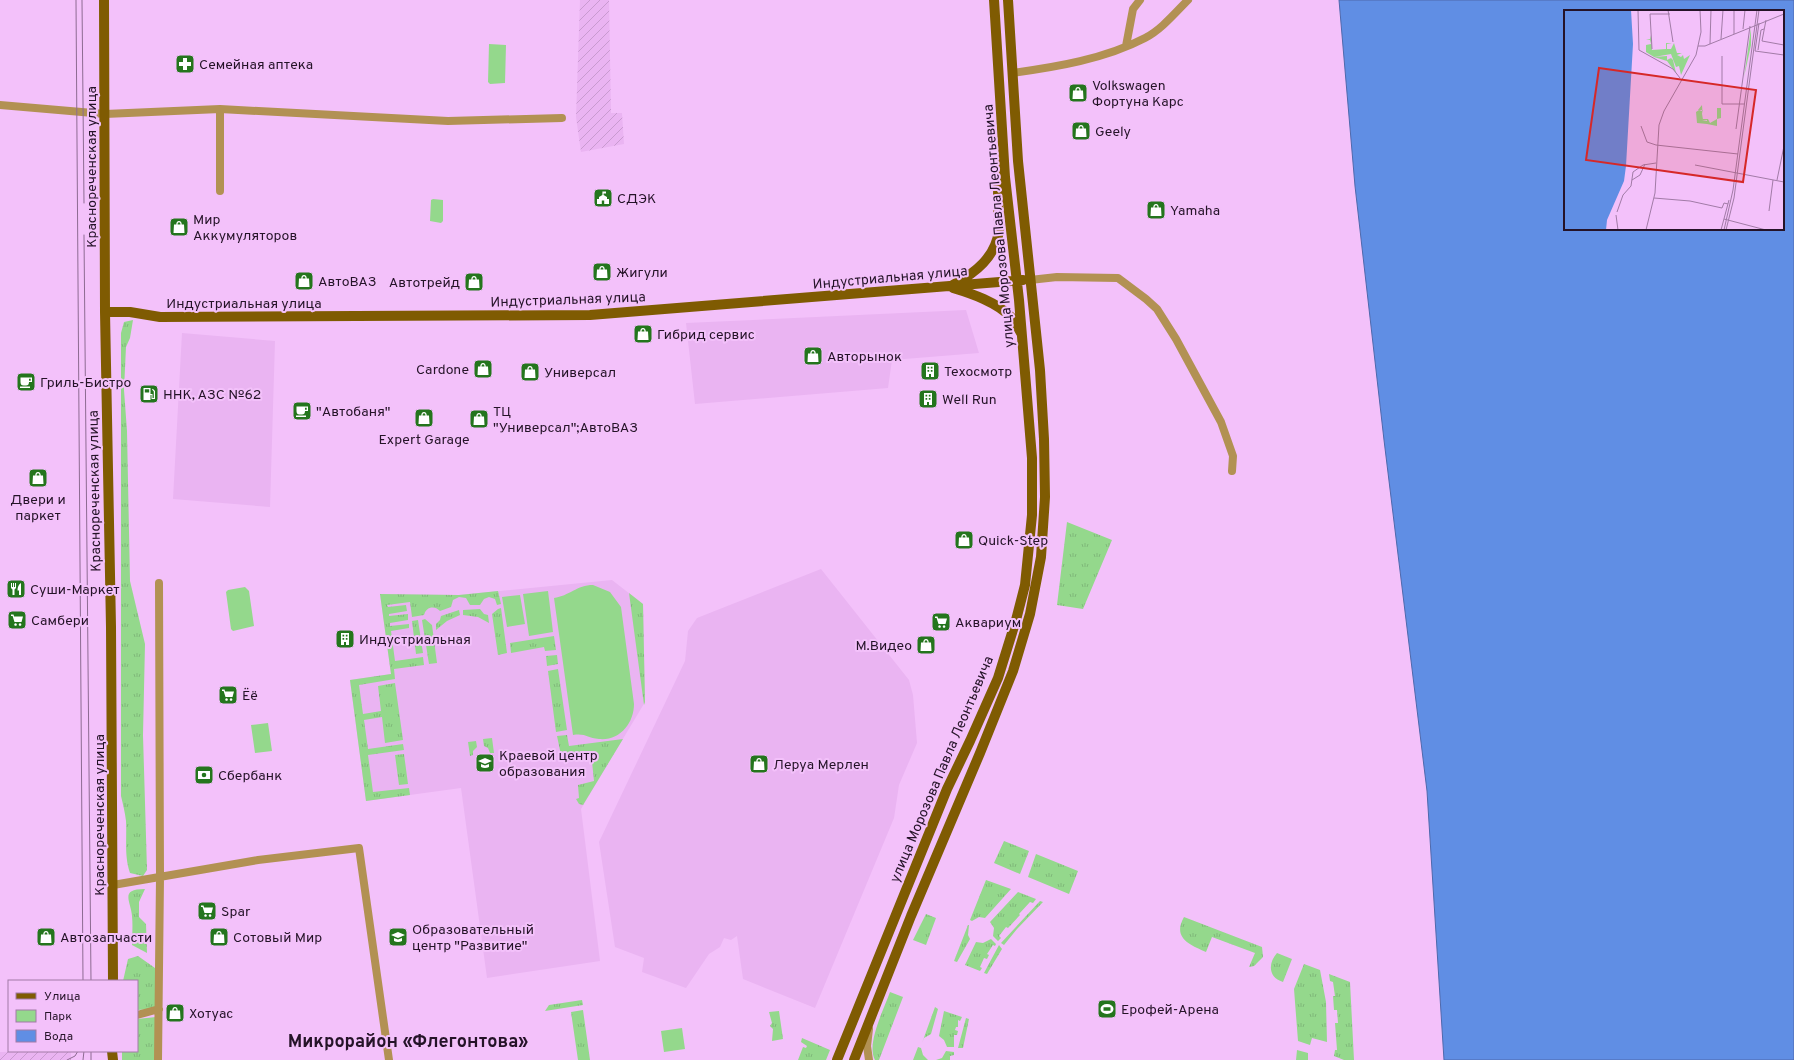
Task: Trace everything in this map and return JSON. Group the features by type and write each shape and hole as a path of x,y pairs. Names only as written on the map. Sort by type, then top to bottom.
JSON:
{"main road":[{"name":"Краснореченская улица","path":"104,0 105,312 113,980"},
{"name":"улица Морозова Павла Леонтьевича","path":"837,1060 935,816 998,678 1025,585 1032,515 1032,458 1021,315 1002,132 994,0"},
{"name":"улица Морозова Павла Леонтьевича","path":"854,1060 911,916 1013,671 1037,585 1044,521 1046,468 1040,370 1018,160 1008,0"},
{"path":"950,287 970,275 981,265 990,255 996,244 999,230 999,164 1002,132"},
{"name":"Индустриальная улица","path":"105,312 130,312 160,317 426,317 590,314 1030,280"},
{"path":"950,287 985,300 1011,317 1022,333 1025,366"}],"street":[{"path":"1126,46 1133,9 1140,0"},
{"path":"1012,73 1095,56 1146,38 1174,15 1188,0"},
{"path":"0,105 105,114 220,109 448,121 562,118"},
{"path":"220,109 220,191"},
{"path":"1030,280 1057,277 1118,278 1146,299 1157,310 1176,339 1221,422 1233,456 1232,471"},
{"path":"158,1060 160,878 159,583"},
{"path":"113,885 258,860 359,848 389,1060"},
{"path":"138,1015 159,1009"},
{"path":"869,1021 867,1046 869,1060"}],"shaded area":[{"path":"580,0 609,0 611,113 622,113 624,144 581,152 576,117"},
{"name":"Авторынок","path":"966,310 979,353 892,360 888,388 695,404 686,323"},
{"path":"182,333 275,341 270,507 173,499"},
{"path":"821,569 909,680 913,695 917,743 899,785 894,818 815,1008 743,979 737,936 731,940 724,938 720,947 709,954 686,988 642,972 644,958 615,947 599,842 685,661 688,631 697,618"},
{"name":"Краевой центр образования","path":"612,580 643,604 645,702 581,809 600,961 487,978 461,788 366,801 350,680 391,674 380,594 459,595"},
{"path":"0,1052 71,1052 71,1060 0,1060"}],"green space":[{"path":"489,44 506,45 505,83 490,84 488,82"},
{"path":"431,200 443,200 443,221 441,223 430,221"},
{"path":"133,320 130,338 126,347 124,390 127,431 130,581 145,644 143,735 147,870 143,876 130,873 128,866 126,853 126,821 121,796 121,333 124,322"},
{"path":"1067,522 1112,540 1083,609 1057,605"},
{"path":"587,585 593,585 610,592 621,607 634,704 628,724 619,734 607,739 573,735 554,598"},
{"path":"245,587 249,591 254,626 233,631 231,629 226,592 228,590"},
{"path":"498,591 501,604 497,605 495,599 489,597 484,599 480,605 470,605 466,598 459,597 453,600 451,607 440,611 435,608 430,608 426,610 424,615 412,617 410,602 387,605 388,607 406,605 407,611 389,614 389,616 408,614 408,620 390,623 390,626 409,624 409,628 391,631 395,661 423,657 424,665 394,669 395,679 359,685 363,714 381,711 378,686 395,683 403,740 385,743 382,717 364,720 368,749 403,744 404,750 368,755 373,792 409,788 410,795 366,801 350,680 391,674 380,594 459,595"},
{"path":"548,591 553,632 529,636 523,594"},
{"path":"629,593 643,604 644,705"},
{"path":"520,595 525,624 507,627 502,597"},
{"path":"501,608 507,653 498,655 492,614"},
{"path":"480,609 484,614 488,615 489,623 478,617 463,615 463,610"},
{"path":"459,610 460,615 447,621 436,630 436,624 440,620 441,616"},
{"path":"425,619 432,625 437,663 429,664 422,620"},
{"path":"418,620 423,653 416,654 412,621"},
{"path":"554,636 556,650 545,651 544,647 511,653 510,643"},
{"path":"557,655 558,664 547,666 546,656"},
{"path":"558,669 567,730 556,732 548,671"},
{"path":"268,723 272,751 255,753 251,725"},
{"path":"567,735 569,746 623,739 583,805 579,804 576,799 579,798 578,785 594,781 591,752 561,755 557,736"},
{"path":"492,738 494,753 490,753 488,748 484,746 483,739"},
{"path":"476,741 477,747 473,751 473,755 470,756 468,742"},
{"path":"404,754 408,784 399,785 395,755"},
{"path":"1004,841 1029,851 1020,874 994,863"},
{"path":"1036,854 1078,871 1069,894 1028,877"},
{"path":"986,880 1011,889 985,918 979,917 972,921 970,920"},
{"path":"145,889 139,902 139,917 146,924 147,953 132,945 132,920 128,897 132,891"},
{"path":"1018,892 1036,899 1033,903 1030,902 1008,928 1006,927 999,936 1001,938 998,941 993,936 994,928 990,922"},
{"path":"1040,901 1043,902 1004,945 1001,943"},
{"path":"926,914 936,918 926,945 913,940"},
{"path":"1184,917 1262,947 1263,957 1254,966 1249,967 1255,953 1212,937 1206,952 1194,947 1184,940 1181,935 1181,924"},
{"path":"968,925 968,935 970,939 957,962 954,961"},
{"path":"991,939 996,944 995,946 993,945 987,954 989,955 987,959 984,958 980,971 965,965 976,942 983,943"},
{"path":"999,945 1002,949 987,974 984,973"},
{"path":"1277,953 1292,959 1283,982 1274,977 1271,970 1272,961"},
{"path":"138,956 155,968 156,1006 153,1009 138,1010 138,980 123,980 128,959"},
{"path":"1304,964 1320,970 1326,1002 1327,1042 1312,1038 1310,1045 1298,1041 1294,989"},
{"path":"1329,974 1350,982 1354,1060 1344,1060 1334,1056 1335,1050 1337,1050 1335,1023 1338,1023 1337,1010 1334,1010 1333,996 1335,996 1333,982 1330,981"},
{"path":"890,992 903,997 879,1060 875,1060 873,1053 874,1036"},
{"path":"582,1000 583,1005 545,1011 549,1005"},
{"path":"935,1007 938,1009 931,1034 924,1038 922,1043"},
{"path":"583,1010 590,1060 578,1060 571,1012"},
{"path":"779,1011 783,1039 772,1041 773,1029 770,1026 772,1023 769,1012"},
{"path":"944,1011 962,1017 960,1021 958,1020 958,1027 956,1027 955,1030 958,1031 957,1035 954,1035 954,1047 947,1047 944,1040 939,1036"},
{"path":"156,1017 157,1060 122,1060 122,1052 138,1052 138,1019"},
{"path":"966,1018 969,1019 963,1048 958,1048"},
{"path":"682,1028 685,1049 664,1052 661,1031"},
{"path":"802,1038 830,1050 826,1060 798,1060 803,1047 806,1048 807,1046 801,1042"},
{"path":"918,1047 921,1048 923,1055 928,1060 913,1060"},
{"path":"1297,1050 1308,1053 1308,1060 1296,1060"},
{"path":"946,1051 954,1052 954,1055 950,1056 950,1060 936,1060 942,1058"}],"water":[{"path":"1339,0 1794,0 1794,1060 1444,1060 1427,791 1384,440 1355,186"}],"tram line":[{"path":"76,0 83,980"},
{"path":"82,0 84,203"},
{"path":"84,235 91,980"},
{"path":"67,1060 75,1056 77,1052"},
{"path":"83,1060 84,1052"},
{"path":"91,1052 91,1060"}],"place":[{"name":"Семейная аптека","path":"185,64"},
{"name":"Volkswagen Фортуна Карс","path":"1078,93"},
{"name":"Geely","path":"1081,131"},
{"name":"СДЭК","path":"603,198"},
{"name":"Yamaha","path":"1156,210"},
{"name":"Мир Аккумуляторов","path":"179,227"},
{"name":"Жигули","path":"602,272"},
{"name":"АвтоВАЗ","path":"304,281"},
{"name":"Автотрейд","path":"474,282"},
{"name":"Гибрид сервис","path":"643,334"},
{"name":"Авторынок","path":"813,356"},
{"name":"Cardone","path":"483,369"},
{"name":"Техосмотр","path":"930,371"},
{"name":"Универсал","path":"530,372"},
{"name":"Гриль-Бистро","path":"26,382"},
{"name":"ННК, АЗС №62","path":"149,394"},
{"name":"Well Run","path":"928,399"},
{"name":"\"Автобаня\"","path":"302,411"},
{"name":"Expert Garage","path":"424,418"},
{"name":"ТЦ \"Универсал\";АвтоВАЗ","path":"479,419"},
{"name":"Двери и паркет","path":"38,478"},
{"name":"Quick-Step","path":"964,540"},
{"name":"Суши-Маркет","path":"16,589"},
{"name":"Самбери","path":"17,620"},
{"name":"Аквариум","path":"941,622"},
{"name":"Индустриальная","path":"345,639"},
{"name":"М.Видео","path":"926,645"},
{"name":"Ёё","path":"228,695"},
{"name":"Краевой центр образования","path":"485,763"},
{"name":"Леруа Мерлен","path":"759,764"},
{"name":"Сбербанк","path":"204,775"},
{"name":"Spar","path":"207,911"},
{"name":"Автозапчасти","path":"46,937"},
{"name":"Сотовый Мир","path":"219,937"},
{"name":"Образовательный центр \"Развитие\"","path":"398,937"},
{"name":"Ерофей-Арена","path":"1107,1009"},
{"name":"Хотуас","path":"175,1013"}],"district":[{"name":"Микрорайон «Флегонтова»","path":"408,1041"}]}
